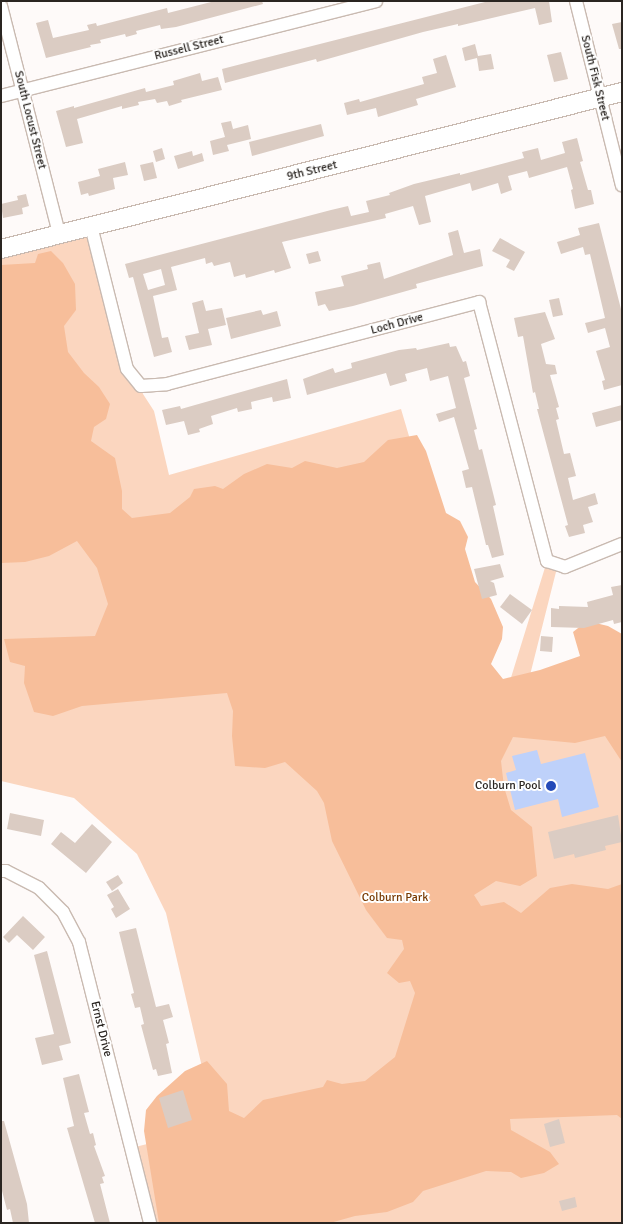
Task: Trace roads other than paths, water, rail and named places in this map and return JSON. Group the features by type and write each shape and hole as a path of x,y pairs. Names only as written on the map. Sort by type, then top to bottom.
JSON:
{"street":[{"name":"Russell Street","path":"1,96 376,1"},
{"name":"South Fisk Street","path":"576,1 622,184"},
{"name":"South Locust Street","path":"1,6 59,234"},
{"name":"9th Street","path":"1,248 622,92"},
{"name":"Loch Drive","path":"91,226 127,369 141,386 167,384 479,302 547,561 565,567 622,544"},
{"name":"Ernst Drive","path":"1,871 6,871 38,888 63,912 79,942 150,1223"}],"water":[{"name":"Colburn Pool","path":"537,750 541,764 585,753 599,807 562,817 558,799 515,810 506,773 516,770 512,756"}],"place":[{"name":"Colburn Pool","path":"551,786"}],"park label":[{"name":"Colburn Park","path":"395,898"}]}
